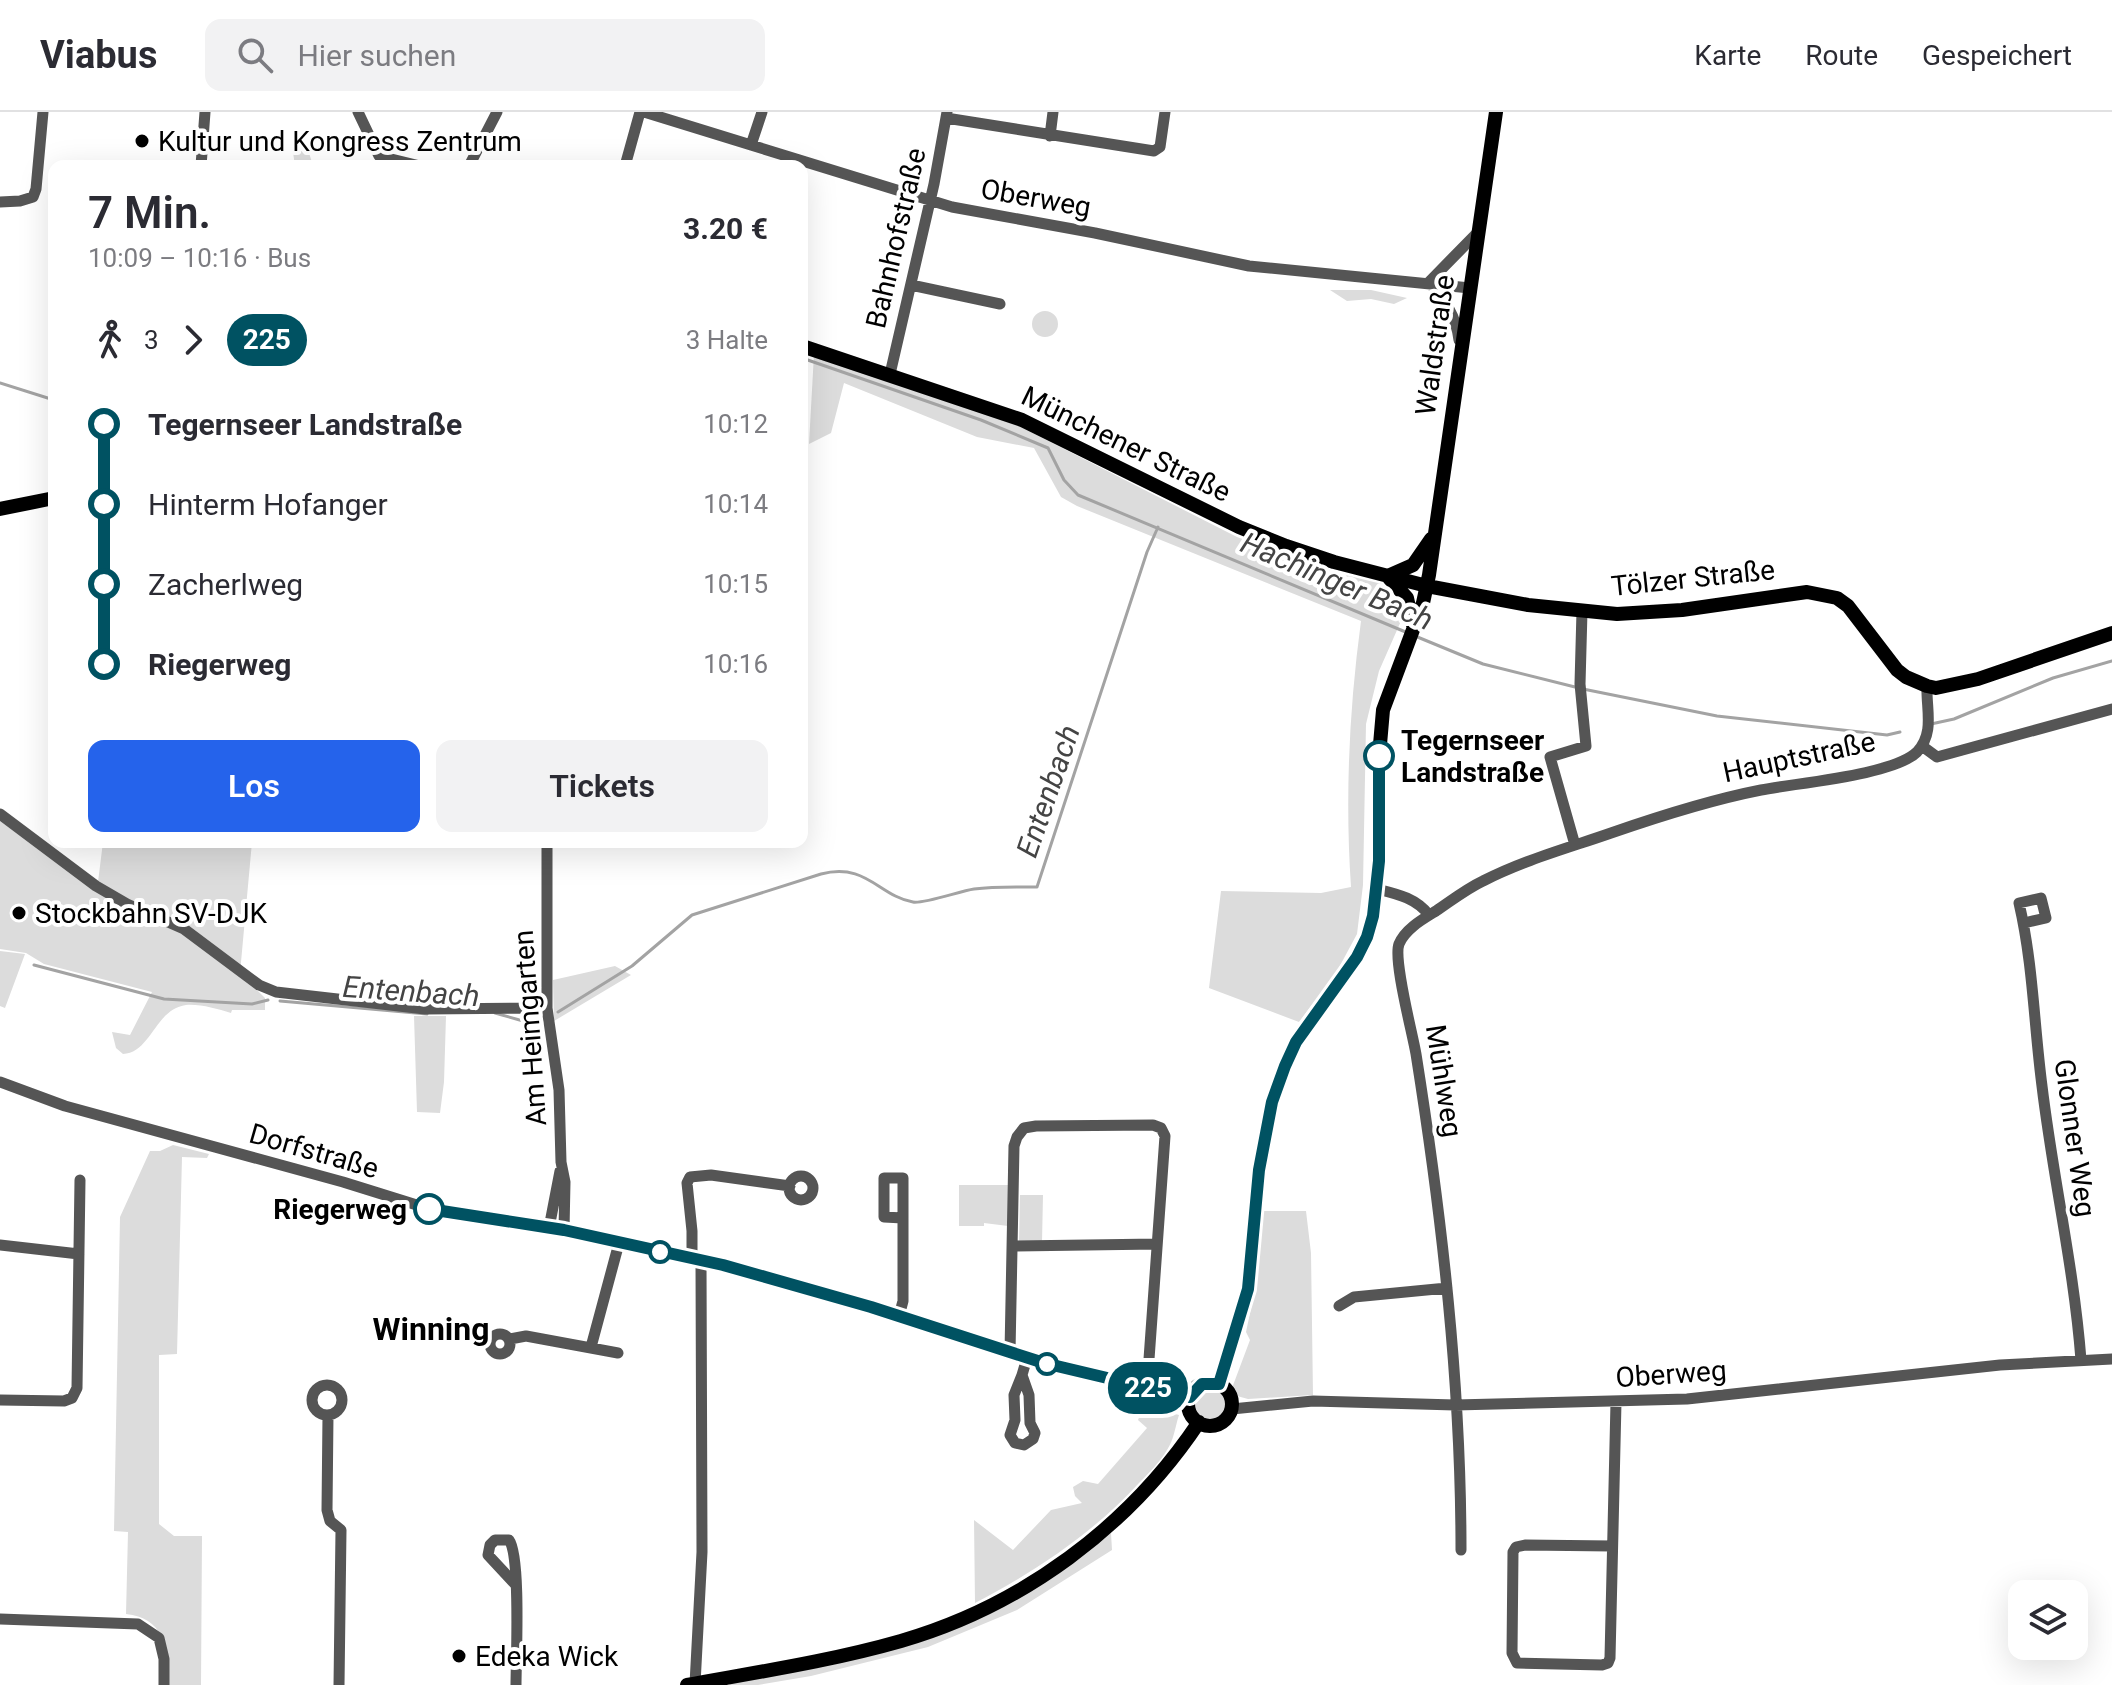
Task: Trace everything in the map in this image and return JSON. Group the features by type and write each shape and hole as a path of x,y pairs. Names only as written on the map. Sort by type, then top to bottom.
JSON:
{"main road":[{"name":"Waldstraße","path":"1427,586 1496,112"},
{"name":"Münchener Straße","path":"808,348 1022,420 1274,542 1334,562 1427,586"},
{"path":"0,509 48,499"},
{"path":"1414,630 1407,598 1388,576 1413,565 1435,530"},
{"path":"1435,530 1436,558 1441,576 1454,591"},
{"path":"1219,1384 1248,1289 1259,1170 1272,1102 1296,1042 1357,957 1367,937 1377,889 1380,730 1389,690 1414,630 1427,586"},
{"name":"Tölzer Straße","path":"1427,586 1528,605 1582,611 1650,613 1807,592 1826,595 1837,598 1856,615 1897,670 1927,686"},
{"path":"1927,686 1936,688 1978,679 2112,633"},
{"path":"1202,1384 1219,1384 1228,1392 1232,1409 1229,1416 1218,1424 1205,1425 1190,1411 1190,1397 1202,1384"},
{"path":"691,1684 842,1656 901,1641 972,1615 1011,1595 1064,1561 1123,1513 1159,1476 1199,1422"}],"street":[{"path":"0,202 33,197 43,112"},
{"path":"201,160 205,112"},
{"path":"358,112 376,160"},
{"path":"472,160 497,112"},
{"path":"627,160 642,112"},
{"name":"Oberweg","path":"642,112 799,160"},
{"path":"751,145 762,112"},
{"path":"1050,136 1053,112"},
{"path":"947,115 1050,136 1154,151 1160,147 1165,112"},
{"name":"Bahnhofstraße","path":"890,374 947,115"},
{"name":"Oberweg","path":"808,163 930,201 1249,266 1470,288"},
{"path":"1460,354 1457,323 1447,303 1429,282 1477,233"},
{"path":"911,285 1000,304"},
{"path":"1575,845 1550,757 1586,746 1580,688 1582,611"},
{"path":"1927,686 1928,728 1922,746 1937,757 2112,709"},
{"name":"Hauptstraße","path":"1446,904 1503,871 1575,845 1737,795 1877,770 1912,756 1922,746"},
{"path":"0,814 96,886 127,904 184,929 259,985 276,992 425,1009 547,1008"},
{"name":"Am Heimgarten","path":"547,848 547,1008 559,1090 561,1162 565,1182 564,1230"},
{"path":"1377,889 1402,895 1422,906 1429,915"},
{"name":"Mühlweg","path":"1446,904 1402,938 1397,954 1425,1109 1447,1288 1461,1550"},
{"name":"Glonner Weg","path":"2024,923 2042,1086 2070,1261 2081,1360"},
{"name":"Dorfstraße","path":"0,1082 90,1113 343,1182 436,1211 564,1230 765,1276 1027,1358 1190,1397"},
{"path":"1010,1352 1014,1146 1024,1128 1153,1125 1161,1128 1165,1136 1147,1387"},
{"name":"Am Heimgarten","path":"549,1228 561,1162"},
{"path":"691,1684 702,1552 696,1260 687,1183 690,1177 711,1175 790,1186"},
{"path":"0,1400 64,1401 72,1398 77,1388 80,1180"},
{"path":"899,1316 903,1301 903,1218"},
{"path":"591,1347 619,1243"},
{"path":"1014,1246 1157,1244"},
{"path":"0,1245 79,1254"},
{"path":"1339,1306 1354,1297 1447,1288"},
{"path":"510,1339 526,1336 618,1353"},
{"path":"1022,1375 1029,1395 1030,1423 1035,1433 1033,1439 1024,1445 1015,1443 1010,1435 1015,1420 1014,1395 1027,1358"},
{"name":"Oberweg","path":"1232,1409 1313,1401 1455,1405 1616,1402 1701,1397 2000,1365 2112,1359"},
{"path":"1612,1546 1516,1547 1513,1552 1512,1653 1517,1663 1608,1663 1610,1658 1616,1402"},
{"path":"328,1415 327,1510 330,1521 341,1530 339,1685"},
{"path":"515,1584 516,1685"},
{"path":"0,1619 138,1624 159,1638 164,1648 164,1685"}],"shaded area":[{"path":"304,136 311,160 294,160 291,138"},
{"path":"1330,290 1371,290 1407,298 1394,304 1371,299 1347,301"},
{"path":"1045,311 1054,315 1058,324 1054,333 1045,337 1036,333 1032,324 1036,315"},
{"path":"814,354 1019,426 1237,537 1333,572 1382,584 1398,600 1401,621 1379,671 1366,724 1363,885 1357,934 1336,973 1299,1022 1209,988 1221,891 1321,893 1351,887 1349,754 1361,621 1077,506 1061,497 1034,448 977,437 844,383 831,433 809,444"},
{"path":"0,821 97,890 102,848 251,848 240,973 265,998 265,1010 232,1010 231,1013 197,1005 176,1008 167,1014 140,1046 123,1054 116,1048 112,1032 130,1035 152,992 44,964 26,953 0,949"},
{"path":"0,951 25,954 5,1008 0,1006"},
{"path":"615,966 631,975 554,1021 553,980"},
{"path":"414,1016 446,1016 440,1113 417,1112"},
{"path":"173,1145 209,1154 207,1158 182,1157 177,1354 159,1355 159,1524 174,1536 202,1536 201,1685 168,1685 166,1649 157,1630 150,1622 126,1614 128,1532 114,1531 120,1217 150,1151 160,1151"},
{"path":"959,1185 1009,1185 1008,1226 984,1223 984,1226 959,1226"},
{"path":"1020,1195 1043,1195 1042,1242 1019,1241"},
{"path":"1261,1211 1306,1211 1311,1253 1313,1395 1248,1399 1237,1396 1232,1388 1250,1340 1246,1332 1253,1299"},
{"path":"1210,1389 1221,1394 1226,1405 1221,1416 1210,1421 1199,1416 1194,1405 1199,1394"},
{"path":"1144,1405 1179,1415 1171,1442 1158,1463 1083,1535 1020,1578 975,1603 974,1520 1013,1550 1051,1510 1082,1503 1075,1496 1073,1487 1083,1481 1098,1484 1147,1428 1138,1420"},
{"path":"1111,1533 1112,1550 1017,1610 928,1647 811,1676 758,1685 714,1685 914,1642"}],"waterway":[{"name":"Hachinger Bach","path":"808,360 981,420 1048,448 1064,480 1078,495 1408,633"},
{"name":"Hachinger Bach","path":"0,383 48,398"},
{"name":"Entenbach","path":"558,1012 632,966 692,915 821,874 850,872 901,899 913,902 974,889 1037,887 1147,552 1158,527"},
{"name":"Hachinger Bach","path":"1415,636 1483,664 1575,687"},
{"name":"Hachinger Bach","path":"1931,724 1954,719 2053,678 2112,661"},
{"name":"Hachinger Bach","path":"1583,689 1717,716 1887,735 1900,732"},
{"path":"34,965 164,999 252,1004 268,1000"},
{"name":"Entenbach","path":"280,1001 427,1014"},
{"name":"Entenbach","path":"495,1013 530,1023 540,1020"}],"bus line":[{"name":"225","path":"429,1209 564,1230 723,1265 871,1307 1044,1363 1179,1395 1190,1397 1202,1384 1219,1384 1248,1289 1259,1170 1272,1102 1296,1042 1357,957 1373,916 1379,861 1379,756"}],"place":[{"name":"Kultur und Kongress Zentrum","path":"142,141"},
{"name":"Tegernseer Landstraße","path":"1379,756"},
{"name":"Stockbahn SV-DJK","path":"19,913"},
{"name":"Riegerweg","path":"429,1209"},
{"name":"Edeka Wick","path":"459,1656"}],"district":[{"name":"Winning","path":"431,1329"}]}
